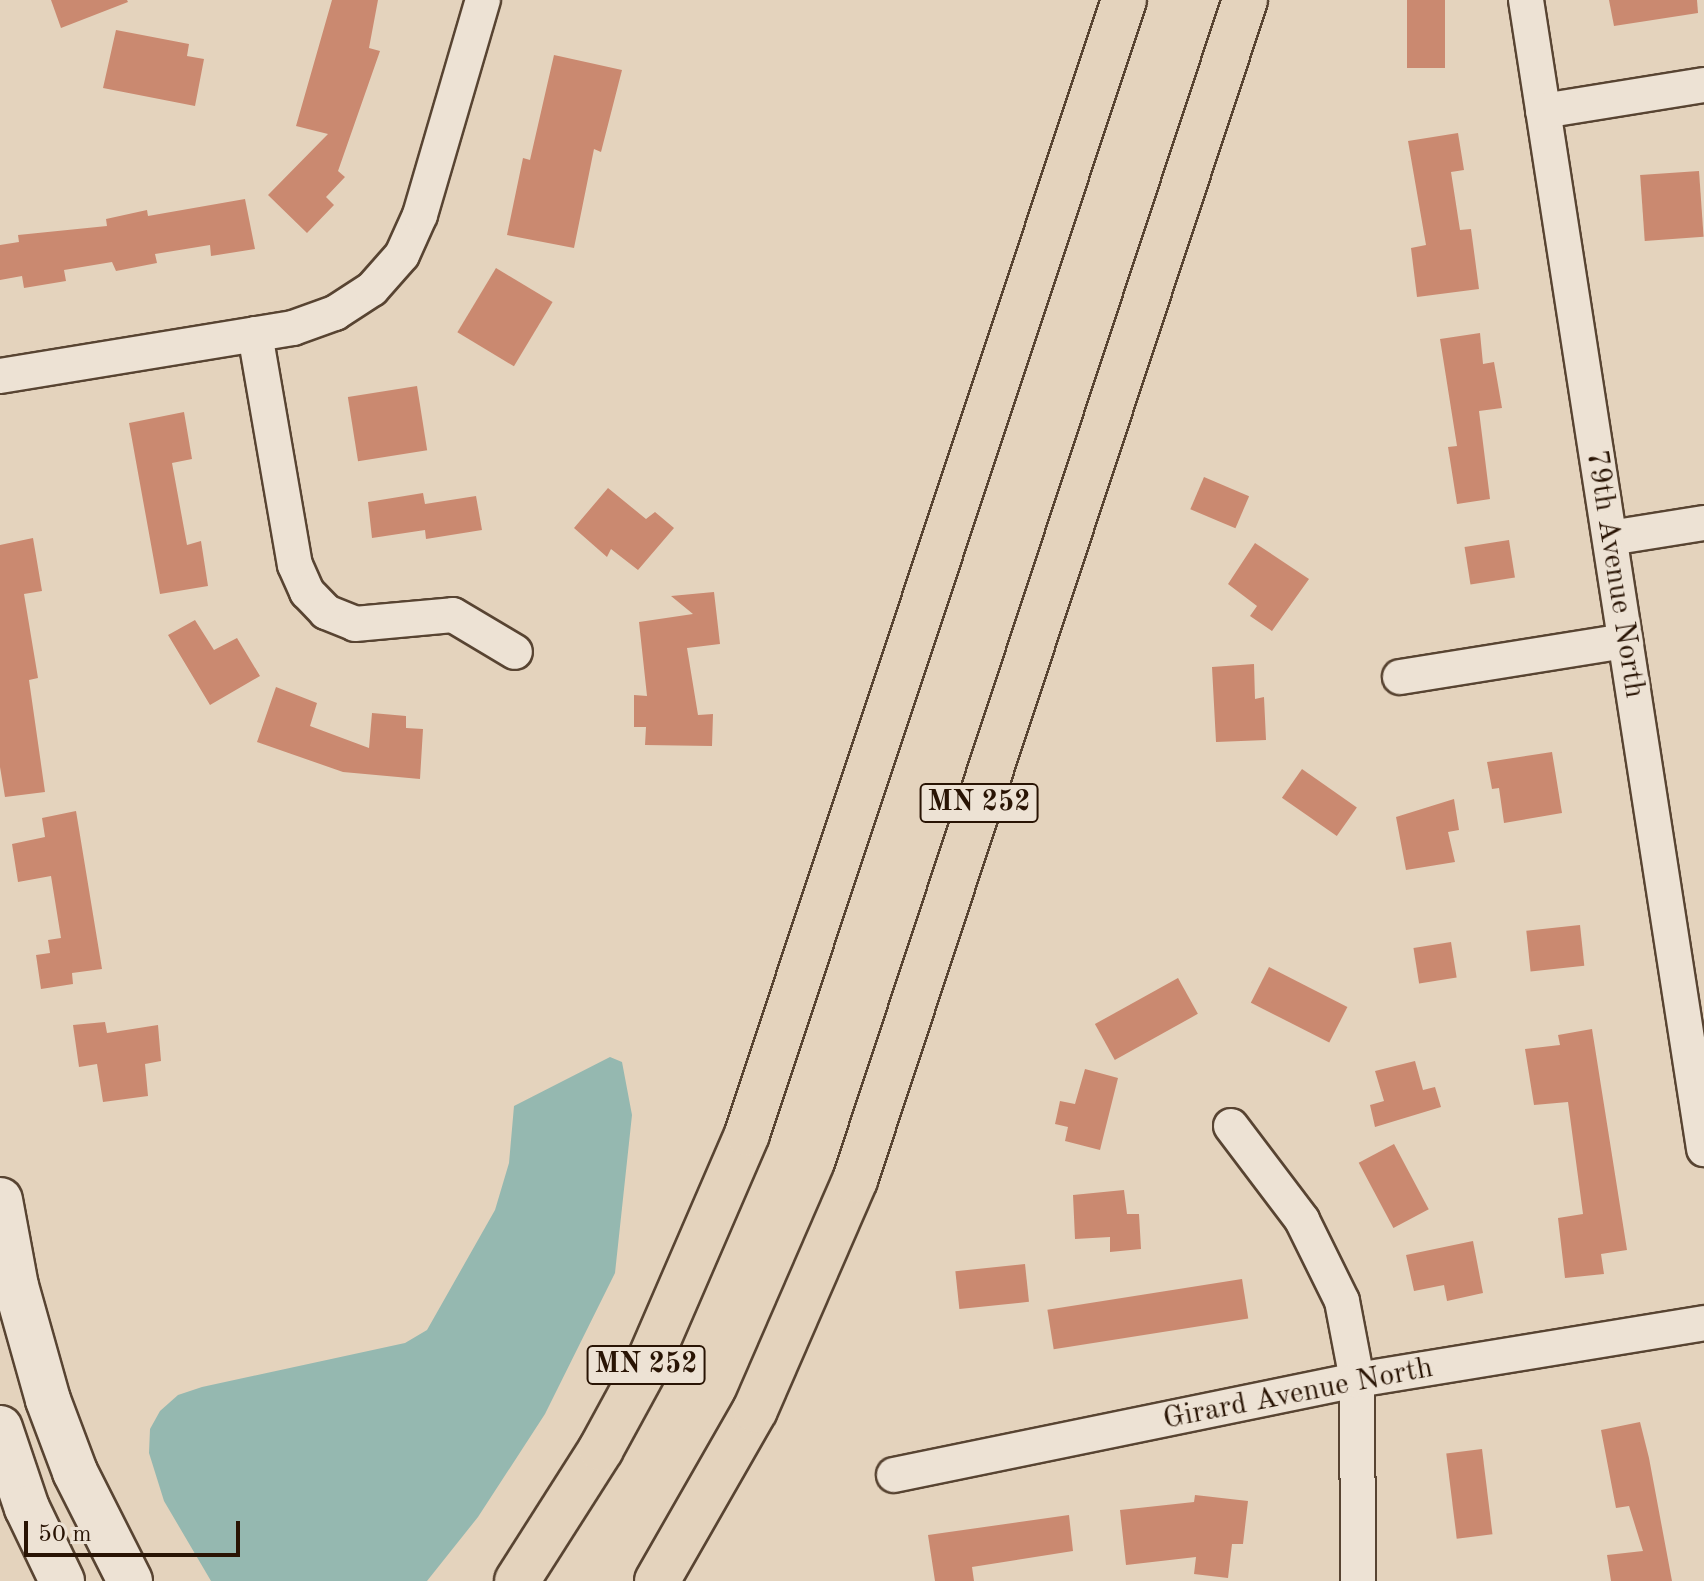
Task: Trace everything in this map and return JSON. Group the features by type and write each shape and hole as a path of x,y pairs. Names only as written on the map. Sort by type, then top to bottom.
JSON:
{"highway":[{"name":"MN 252","path":"517,1581 601,1449 649,1361 747,1134 1124,0"},
{"name":"MN 252","path":"657,1581 755,1410 855,1180 1245,0"}],"street":[{"path":"0,376 255,334 335,313 372,289 402,255 420,215 483,0"},
{"name":"79th Avenue North","path":"1526,0 1704,1149"},
{"path":"1543,111 1704,85"},
{"path":"255,334 295,565 307,592 326,612 355,624 453,615 515,652"},
{"path":"1610,538 1704,523"},
{"path":"1400,677 1625,641"},
{"path":"1231,1126 1324,1259 1342,1301 1357,1380 1358,1581"},
{"path":"0,1200 16,1286 48,1400 75,1472 130,1581"},
{"name":"Girard Avenue North","path":"894,1475 1357,1380 1704,1323"},
{"path":"0,1428 27,1508 62,1581"}],"water":[{"path":"610,1057 622,1062 632,1115 615,1273 545,1414 478,1517 427,1581 211,1581 164,1501 149,1453 150,1429 160,1411 178,1395 202,1387 405,1343 427,1330 495,1210 509,1163 514,1106"}],"building":[{"path":"51,0 127,0 128,2 61,28"},
{"path":"332,0 378,0 369,48 380,51 338,171 345,177 326,197 334,205 307,233 268,195 328,134 296,126"},
{"path":"1407,0 1445,0 1445,68 1407,68"},
{"path":"1609,0 1697,0 1698,13 1614,26"},
{"path":"116,30 189,44 187,56 204,59 195,106 103,88"},
{"path":"554,55 622,70 601,152 594,149 574,248 507,235 523,158 530,160"},
{"path":"1458,133 1464,170 1451,172 1460,230 1471,229 1479,289 1417,297 1411,248 1426,245 1408,141"},
{"path":"1699,171 1704,237 1645,241 1640,175"},
{"path":"245,199 255,249 211,256 210,245 155,254 157,263 116,271 112,262 64,270 66,281 24,288 22,276 0,280 0,245 19,242 18,235 107,226 106,219 147,210 148,216"},
{"path":"496,268 553,302 514,366 457,332"},
{"path":"1480,333 1483,364 1494,362 1502,408 1479,411 1490,499 1457,504 1448,447 1457,446 1440,339"},
{"path":"417,386 427,450 358,461 348,397"},
{"path":"184,412 192,459 172,463 187,545 201,541 208,586 160,594 129,423"},
{"path":"1204,477 1249,496 1235,528 1190,509"},
{"path":"608,488 646,519 655,512 674,528 638,570 611,549 607,557 574,528"},
{"path":"423,493 425,504 476,496 482,530 426,539 425,530 372,538 368,502"},
{"path":"33,538 42,591 24,594 38,678 29,680 45,792 5,797 0,767 0,545"},
{"path":"1509,540 1515,578 1470,585 1465,547"},
{"path":"1255,543 1309,579 1272,631 1250,616 1257,606 1228,584"},
{"path":"714,592 720,644 687,648 698,715 713,714 712,746 645,745 646,727 634,727 634,695 647,696 639,622 693,614 671,596"},
{"path":"195,620 214,650 237,638 260,676 210,705 168,635"},
{"path":"1254,664 1255,699 1264,697 1266,740 1216,742 1212,667"},
{"path":"276,687 317,703 310,726 369,748 372,713 406,716 406,728 423,729 420,779 343,772 257,742"},
{"path":"1552,752 1562,813 1504,823 1499,788 1492,789 1487,762"},
{"path":"1302,769 1357,807 1337,836 1282,798"},
{"path":"1454,799 1459,830 1448,832 1455,862 1406,870 1396,817"},
{"path":"76,811 102,969 72,973 73,984 41,989 36,955 50,953 48,940 61,938 51,876 18,882 12,844 45,837 42,818"},
{"path":"1580,925 1584,966 1531,971 1526,931"},
{"path":"1451,942 1457,978 1419,984 1413,948"},
{"path":"1269,967 1347,1007 1329,1043 1251,1003"},
{"path":"1178,978 1198,1014 1115,1060 1095,1024"},
{"path":"105,1022 107,1033 158,1025 161,1061 145,1064 148,1096 103,1102 97,1064 79,1067 73,1025"},
{"path":"1592,1029 1627,1250 1601,1254 1604,1274 1565,1278 1558,1218 1583,1214 1568,1102 1534,1105 1525,1049 1560,1045 1558,1035"},
{"path":"1415,1061 1423,1090 1435,1087 1441,1107 1375,1127 1370,1105 1384,1101 1375,1071"},
{"path":"1085,1069 1118,1078 1100,1150 1065,1141 1068,1127 1055,1124 1060,1101 1075,1104"},
{"path":"1394,1144 1429,1209 1393,1228 1359,1163"},
{"path":"1124,1190 1127,1214 1139,1214 1141,1249 1110,1252 1110,1237 1075,1239 1073,1195"},
{"path":"1473,1241 1483,1293 1447,1301 1444,1285 1414,1291 1406,1255"},
{"path":"1025,1264 1029,1302 959,1309 955,1271"},
{"path":"1242,1279 1248,1319 1054,1349 1047,1310"},
{"path":"1640,1422 1672,1581 1611,1581 1607,1555 1643,1551 1629,1506 1616,1508 1601,1430"},
{"path":"1482,1449 1492,1534 1457,1539 1446,1453"},
{"path":"1195,1495 1248,1501 1243,1544 1232,1544 1228,1578 1194,1574 1196,1557 1126,1565 1120,1510 1194,1502"},
{"path":"1069,1515 1073,1551 972,1567 974,1581 935,1581 928,1535"}]}
